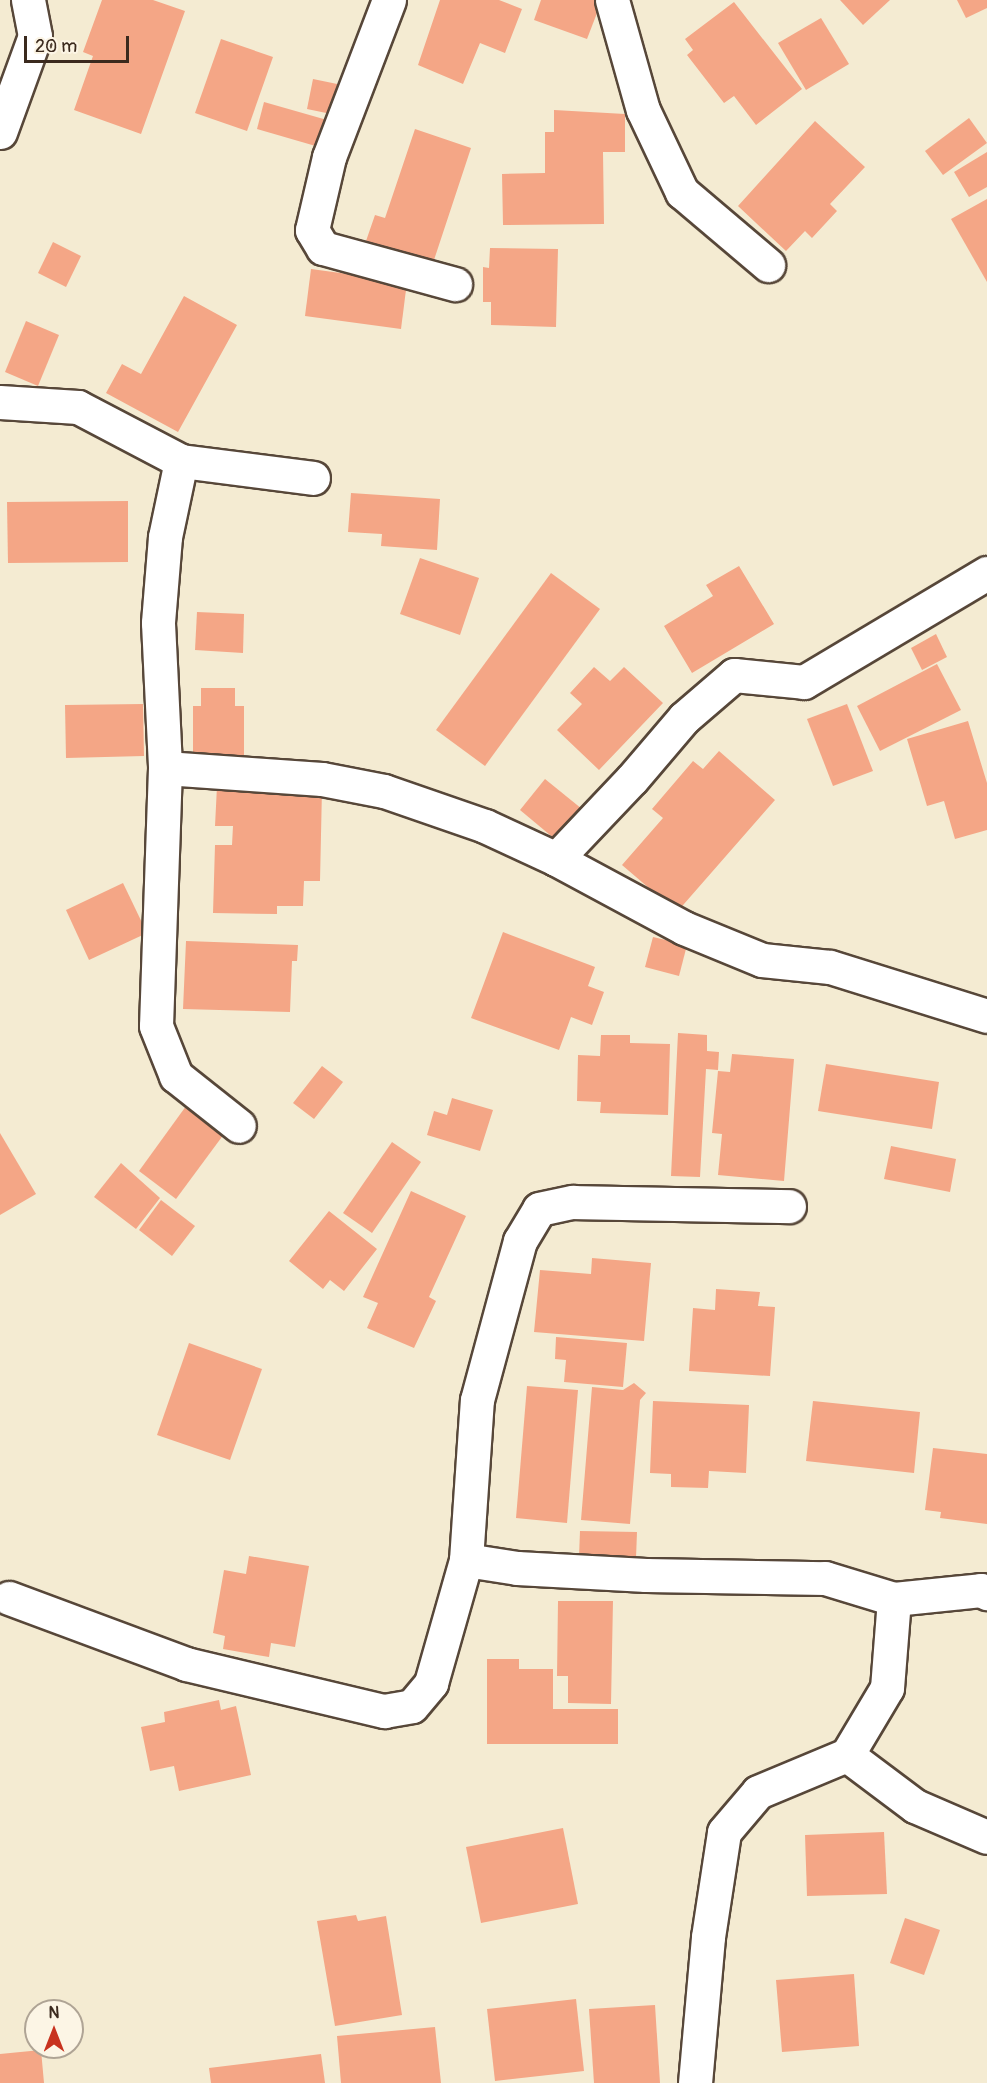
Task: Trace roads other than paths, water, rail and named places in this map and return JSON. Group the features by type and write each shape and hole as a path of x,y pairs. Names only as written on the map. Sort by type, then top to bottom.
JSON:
{"street":[{"path":"0,132 35,36 28,0"},
{"path":"389,0 329,157 312,230 323,248 455,284"},
{"path":"612,0 643,110 682,192 768,265"},
{"path":"0,402 78,407 181,461 313,478"},
{"path":"181,461 165,537 158,623 165,768 156,1026 176,1076 239,1126"},
{"path":"556,859 684,718 734,675 804,682 987,573"},
{"path":"165,768 322,779 384,791 485,826 556,859 675,924 762,960 830,967 987,1016"},
{"path":"9,1598 186,1664 384,1711 412,1706 431,1683 466,1560 477,1400 520,1241 539,1209 573,1202 789,1206"},
{"path":"466,1560 517,1568 623,1574 825,1578 894,1599 981,1590 987,1593"},
{"path":"695,2083 708,1937 724,1832 758,1792 847,1755 887,1688 894,1599"},
{"path":"847,1755 915,1806 987,1836"}]}
